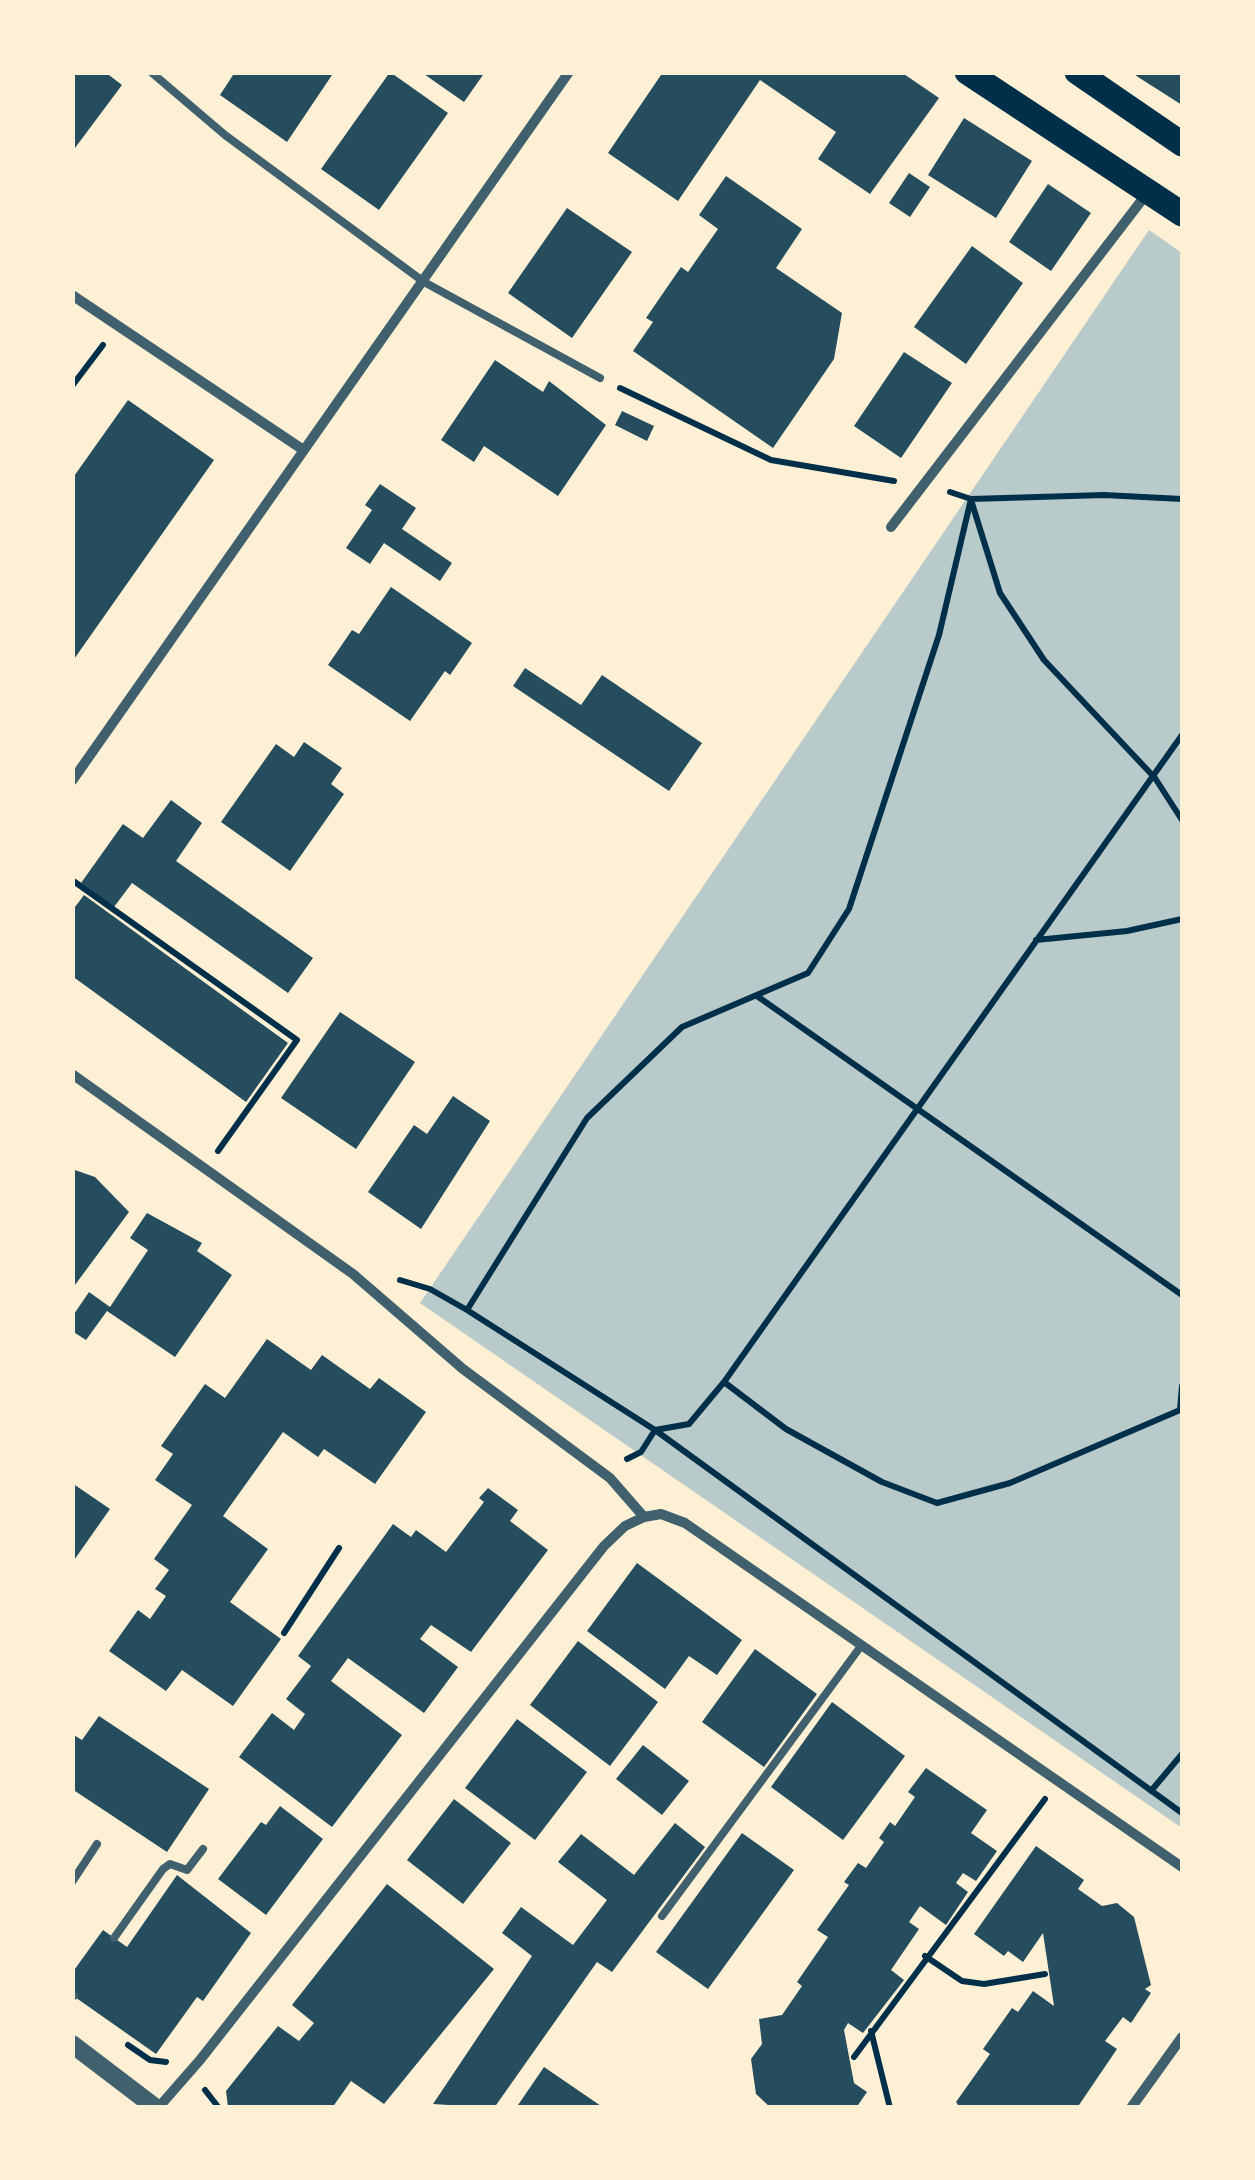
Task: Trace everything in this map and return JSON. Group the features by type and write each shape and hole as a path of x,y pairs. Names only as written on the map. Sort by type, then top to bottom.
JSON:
{"main road":[{"path":"966,72 1182,214"},
{"path":"1077,72 1182,144"}],"street":[{"path":"72,781 569,72"},
{"path":"891,527 1148,191"},
{"path":"72,294 302,449"},
{"path":"72,1074 353,1274 464,1369 610,1478 644,1517"},
{"path":"72,2044 157,2108 187,2077 604,1546 624,1526 661,1514 685,1524 1182,1867"},
{"path":"1131,2108 1182,2037"}],"lane":[{"path":"151,72 225,135 424,282 600,378"},
{"path":"662,1916 861,1646"},
{"path":"72,1882 97,1844"},
{"path":"114,1938 162,1869 170,1864 187,1870 203,1849"}],"path":[{"path":"72,386 107,340"},
{"path":"600,378 771,460 856,478 926,484 971,499 1104,495 1182,498"},
{"path":"971,499 1000,594 1044,660 1155,778 1182,820"},
{"path":"467,1310 586,1118 682,1027 808,973 849,908 939,635 971,499"},
{"path":"610,1478 620,1463 641,1452 655,1430 689,1424 724,1382 1182,735"},
{"path":"72,880 296,1040 205,1168"},
{"path":"1034,940 1127,931 1182,919"},
{"path":"756,995 1182,1294"},
{"path":"353,1274 387,1275 430,1289 655,1430 1182,1814"},
{"path":"724,1382 802,1438 882,1482 936,1502 1010,1482 1181,1411 1182,1386"},
{"path":"284,1632 339,1548"},
{"path":"1150,1791 1182,1754"},
{"path":"854,2057 925,1956 1058,1782"},
{"path":"925,1956 962,1981 984,1984 1045,1974"},
{"path":"871,2031 889,2106"},
{"path":"121,2040 187,2077 215,2097 219,2108"}],"shaded area":[{"path":"1149,230 1182,253 1182,1828 420,1303"}],"building":[{"path":"72,72 105,72 122,85 72,152"},
{"path":"235,72 334,72 287,142 220,95"},
{"path":"390,72 448,113 379,210 321,169"},
{"path":"421,72 485,72 464,102"},
{"path":"663,72 901,72 939,98 870,194 818,159 836,132 760,80 678,201 608,153"},
{"path":"1132,72 1182,72 1182,105 1138,77"},
{"path":"964,118 1032,161 996,218 928,175"},
{"path":"909,173 930,187 910,217 889,203"},
{"path":"726,176 802,229 776,268 842,313 834,359 773,448 633,351 653,322 646,318 681,267 688,272 718,229 699,215"},
{"path":"1048,184 1091,213 1051,271 1009,242"},
{"path":"567,208 632,252 572,338 508,293"},
{"path":"972,246 1023,283 966,364 914,327"},
{"path":"904,352 952,383 901,458 854,426"},
{"path":"495,360 543,392 549,381 606,425 558,496 484,446 474,462 441,440"},
{"path":"128,400 214,460 72,662 72,479"},
{"path":"622,411 654,426 647,441 615,425"},
{"path":"380,484 416,508 402,529 452,563 440,581 384,543 370,564 346,548 372,510 365,505"},
{"path":"391,587 472,643 450,675 445,671 410,721 328,665 352,630 359,634"},
{"path":"525,668 581,705 602,675 702,743 669,791 513,686"},
{"path":"304,742 342,768 331,784 344,794 290,871 221,822 276,744 294,757"},
{"path":"171,800 202,823 176,861 313,958 288,993 132,883 114,907 81,883 123,824 143,838"},
{"path":"84,895 288,1043 246,1102 72,976 72,911"},
{"path":"340,1012 415,1062 356,1149 281,1098"},
{"path":"453,1096 490,1121 421,1229 368,1192 414,1125 427,1134"},
{"path":"72,1169 95,1177 129,1212 72,1289"},
{"path":"147,1213 202,1243 197,1251 232,1275 175,1357 107,1311 86,1340 72,1331 72,1317 89,1292 110,1307 148,1250 130,1238"},
{"path":"267,1339 311,1370 322,1355 370,1389 379,1378 426,1412 375,1484 324,1449 318,1457 283,1432 223,1516 268,1549 230,1602 281,1639 233,1706 182,1670 166,1691 109,1651 138,1610 150,1619 166,1596 155,1589 169,1570 154,1559 192,1505 155,1480 173,1454 161,1446 205,1384 225,1398"},
{"path":"72,1483 110,1509 72,1563"},
{"path":"488,1488 518,1510 510,1521 548,1550 471,1652 431,1625 420,1639 458,1667 424,1713 348,1658 331,1681 402,1735 332,1827 239,1757 272,1713 294,1730 305,1714 286,1699 311,1666 298,1656 393,1524 411,1537 416,1530 446,1552 484,1502 479,1498"},
{"path":"637,1563 742,1640 717,1675 689,1656 665,1689 587,1631"},
{"path":"578,1641 658,1702 610,1766 530,1705"},
{"path":"755,1649 817,1694 764,1767 702,1722"},
{"path":"832,1702 905,1756 843,1840 771,1787"},
{"path":"99,1716 209,1789 167,1852 72,1789 72,1734 82,1740"},
{"path":"517,1719 587,1772 535,1840 465,1788"},
{"path":"643,1745 689,1781 662,1815 616,1779"},
{"path":"926,1768 987,1810 971,1833 997,1851 976,1881 963,1873 956,1883 968,1892 946,1925 920,1906 909,1922 919,1929 891,1970 904,1980 863,2033 848,2023 844,2030 854,2083 867,2092 856,2108 771,2108 756,2094 751,2059 762,2044 759,2019 782,2015 802,1986 797,1982 828,1937 817,1930 849,1885 844,1882 858,1863 866,1868 884,1842 879,1838 890,1822 895,1826 915,1797 908,1792"},
{"path":"454,1799 511,1843 463,1904 407,1860"},
{"path":"280,1806 323,1839 266,1915 218,1879 261,1822 266,1825"},
{"path":"675,1823 705,1847 612,1972 597,1962 494,2108 433,2104 532,1956 502,1933 521,1907 573,1945 607,1900 558,1862 581,1834 634,1875"},
{"path":"742,1833 794,1870 708,1989 656,1952"},
{"path":"1036,1846 1084,1880 1078,1889 1102,1906 1117,1903 1134,1917 1151,1985 1145,1989 1151,1993 1131,2023 1123,2017 1105,2041 1117,2049 1077,2108 960,2108 956,2102 990,2054 983,2049 1012,2008 1018,2012 1033,1991 1054,2006 1043,1933 1023,1962 1008,1951 1004,1956 974,1934"},
{"path":"177,1875 251,1933 203,2001 197,1997 156,2054 72,1995 72,1973 103,1930 127,1947"},
{"path":"387,1884 494,1969 384,2104 351,2081 332,2108 228,2107 226,2091 278,2026 299,2041 314,2023 292,2005"},
{"path":"544,2067 604,2108 516,2108"}]}
